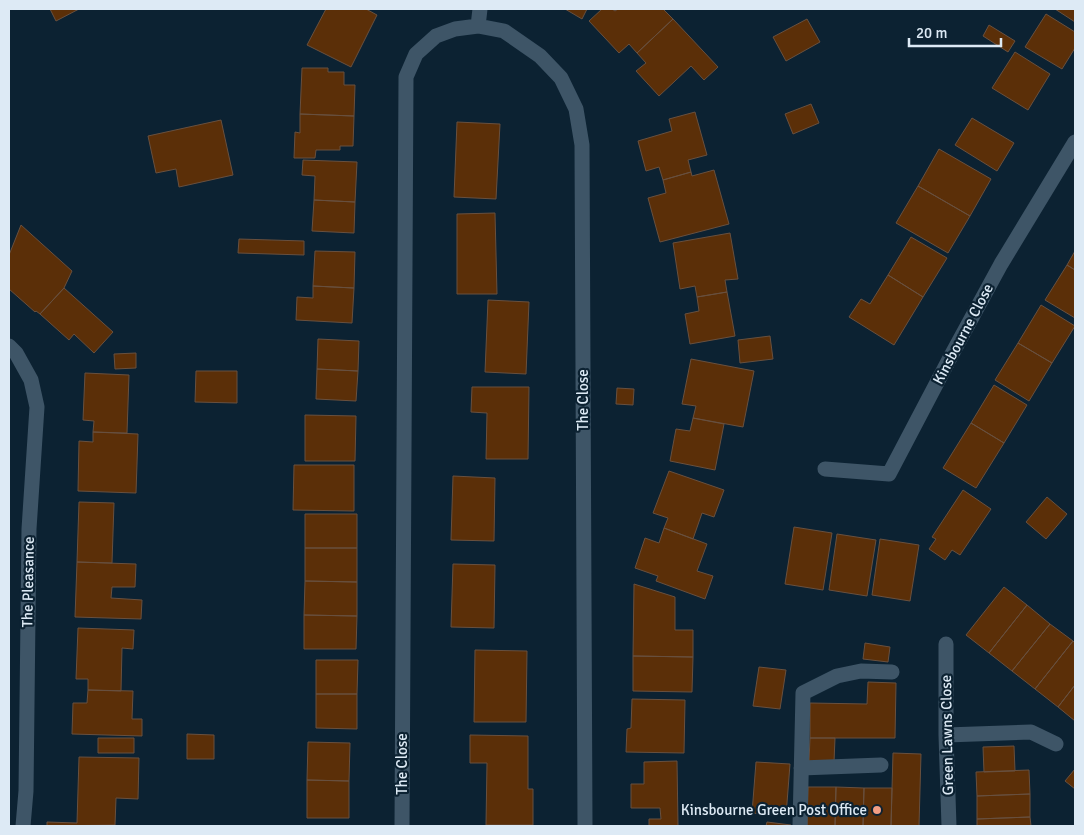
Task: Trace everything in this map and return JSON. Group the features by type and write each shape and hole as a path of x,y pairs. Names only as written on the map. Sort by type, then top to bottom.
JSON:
{"street":[{"path":"478,26 480,9"},
{"name":"The Close","path":"402,826 406,77 416,54 436,36 455,29 478,26 504,31 540,56 561,78 576,109 582,145 585,826"},
{"name":"Kinsbourne Close","path":"825,469 890,474 1001,264 1075,142"},
{"name":"The Pleasance","path":"9,346 16,353 31,380 37,407 29,530 26,791 23,826"},
{"name":"Green Lawns Close","path":"946,644 949,826"},
{"path":"800,826 803,693 837,676 861,671 892,672"},
{"path":"946,735 1031,732 1056,744"},
{"path":"801,768 881,765"}],"building":[{"path":"50,9 79,9 56,21"},
{"path":"326,9 366,9 377,15 351,67 307,45"},
{"path":"565,9 587,9 582,19"},
{"path":"602,9 612,9 615,11 618,9 663,9 673,19 637,53 629,44 619,53 589,21"},
{"path":"1055,9 1075,9 1075,22"},
{"path":"1046,14 1075,32 1075,48 1062,69 1025,47"},
{"path":"673,19 718,67 704,80 691,66 659,96 636,71 646,63 637,53"},
{"path":"807,19 820,42 786,61 773,37"},
{"path":"989,25 1015,41 1008,52 983,36"},
{"path":"1015,52 1050,74 1028,110 992,88"},
{"path":"302,68 328,68 328,72 344,72 344,85 355,85 354,116 300,114"},
{"path":"811,104 819,123 793,134 785,114"},
{"path":"695,112 707,155 688,160 691,172 663,180 659,167 646,171 638,141 672,131 669,119"},
{"path":"300,114 354,116 353,146 340,146 340,150 316,150 315,158 294,158 295,132 300,133"},
{"path":"972,118 1014,143 997,171 955,145"},
{"path":"221,120 233,175 179,187 176,169 156,173 148,136"},
{"path":"457,122 500,124 496,199 454,197"},
{"path":"939,149 991,179 970,216 918,186"},
{"path":"303,160 357,162 355,202 314,200 315,176 302,175"},
{"path":"714,170 729,224 660,242 648,198 666,193 663,180 691,172 692,176"},
{"path":"918,186 970,216 948,253 896,223"},
{"path":"314,200 355,202 354,233 312,231"},
{"path":"495,213 497,294 457,294 457,214"},
{"path":"21,225 72,271 64,288 40,314 35,312 9,289 9,255"},
{"path":"730,233 738,279 725,280 727,292 697,297 695,286 680,289 673,243"},
{"path":"911,237 947,258 923,297 888,275"},
{"path":"239,239 304,241 304,255 238,253"},
{"path":"315,251 355,252 354,288 313,286"},
{"path":"1075,251 1075,270 1067,265"},
{"path":"1067,265 1075,270 1075,318 1045,300"},
{"path":"888,275 923,297 894,345 849,317 861,299 870,304"},
{"path":"313,286 354,288 352,323 296,320 297,297 313,298"},
{"path":"64,288 113,332 94,353 74,334 69,340 40,314"},
{"path":"727,292 735,336 690,344 685,314 699,311 697,297"},
{"path":"488,300 529,302 526,374 485,372"},
{"path":"1041,305 1075,326 1052,363 1018,343"},
{"path":"770,336 773,359 740,363 738,340"},
{"path":"318,339 359,341 358,371 317,369"},
{"path":"1018,343 1052,363 1029,401 995,380"},
{"path":"136,353 136,368 115,369 114,354"},
{"path":"691,359 754,371 743,427 693,418 696,406 682,404"},
{"path":"317,369 358,371 356,401 316,399"},
{"path":"196,371 237,371 237,403 195,402"},
{"path":"85,373 129,375 127,433 93,432 94,421 83,420"},
{"path":"994,385 1027,405 1004,443 971,423"},
{"path":"472,387 529,387 528,459 486,459 487,413 471,412"},
{"path":"617,388 634,389 633,405 616,404"},
{"path":"305,415 356,416 355,461 305,461"},
{"path":"693,418 724,424 715,470 670,461 676,429 690,431"},
{"path":"971,423 1004,443 976,488 943,468"},
{"path":"93,432 138,434 136,493 78,491 79,441 93,442"},
{"path":"294,465 354,465 354,511 293,510"},
{"path":"669,471 724,490 714,517 702,513 693,539 664,528 668,518 653,513"},
{"path":"453,476 495,478 494,541 451,540"},
{"path":"963,490 991,509 960,555 952,550 945,560 929,549 936,539 932,537"},
{"path":"1047,497 1067,514 1046,539 1026,522"},
{"path":"79,502 114,503 112,563 77,562"},
{"path":"305,514 357,514 357,548 305,548"},
{"path":"794,527 832,533 823,590 785,584"},
{"path":"664,528 707,544 697,571 713,576 705,599 656,581 658,576 635,568 645,538 659,543"},
{"path":"837,534 876,540 867,596 829,590"},
{"path":"880,539 919,545 910,601 872,595"},
{"path":"305,548 357,548 357,582 305,581"},
{"path":"77,562 136,564 135,587 112,587 111,598 142,600 141,619 75,617"},
{"path":"453,564 495,565 494,628 451,627"},
{"path":"305,581 357,582 357,616 304,615"},
{"path":"634,584 675,597 675,630 693,630 693,657 633,656"},
{"path":"1004,587 1027,605 989,653 966,635"},
{"path":"1027,605 1050,624 1012,671 989,653"},
{"path":"304,615 357,616 356,649 304,649"},
{"path":"1050,624 1073,641 1035,689 1012,671"},
{"path":"78,628 134,630 133,649 122,648 121,691 88,690 88,679 76,679"},
{"path":"1073,641 1075,643 1075,685 1058,707 1035,689"},
{"path":"865,643 890,647 888,662 863,659"},
{"path":"475,650 527,651 526,722 474,722"},
{"path":"633,656 693,657 692,692 633,691"},
{"path":"316,660 358,660 357,694 316,694"},
{"path":"759,667 786,670 780,709 753,706"},
{"path":"868,682 896,683 895,738 810,738 810,703 867,704"},
{"path":"1075,685 1075,721 1058,707"},
{"path":"88,690 133,691 132,719 142,719 142,736 72,734 73,703 87,703"},
{"path":"316,694 357,694 357,729 316,728"},
{"path":"632,699 685,700 684,753 626,752 627,729 631,728"},
{"path":"187,734 214,735 214,759 187,759"},
{"path":"470,735 528,736 528,789 533,789 533,825 486,825 487,763 470,763"},
{"path":"98,738 134,738 134,753 98,753"},
{"path":"810,738 835,738 834,762 809,762"},
{"path":"308,742 350,743 349,781 307,780"},
{"path":"1014,746 1015,771 984,772 983,747"},
{"path":"893,753 921,754 919,826 891,826"},
{"path":"79,757 139,758 138,799 116,798 115,825 47,826 47,822 77,823"},
{"path":"677,761 678,826 649,826 649,819 661,819 660,808 631,808 631,784 644,784 644,762"},
{"path":"756,762 790,764 786,816 752,813"},
{"path":"1075,769 1075,789 1065,781"},
{"path":"1029,770 1030,794 977,796 976,772"},
{"path":"307,780 349,781 349,818 307,818"},
{"path":"808,787 836,787 835,826 807,826"},
{"path":"836,787 864,788 863,826 835,826"},
{"path":"864,788 892,788 891,826 863,826"},
{"path":"1030,794 1030,817 977,819 977,796"},
{"path":"1030,817 1031,826 977,826 977,819"},
{"path":"767,822 791,825 791,826 766,826"}],"place":[{"name":"Kinsbourne Green Post Office","path":"877,810"}]}
